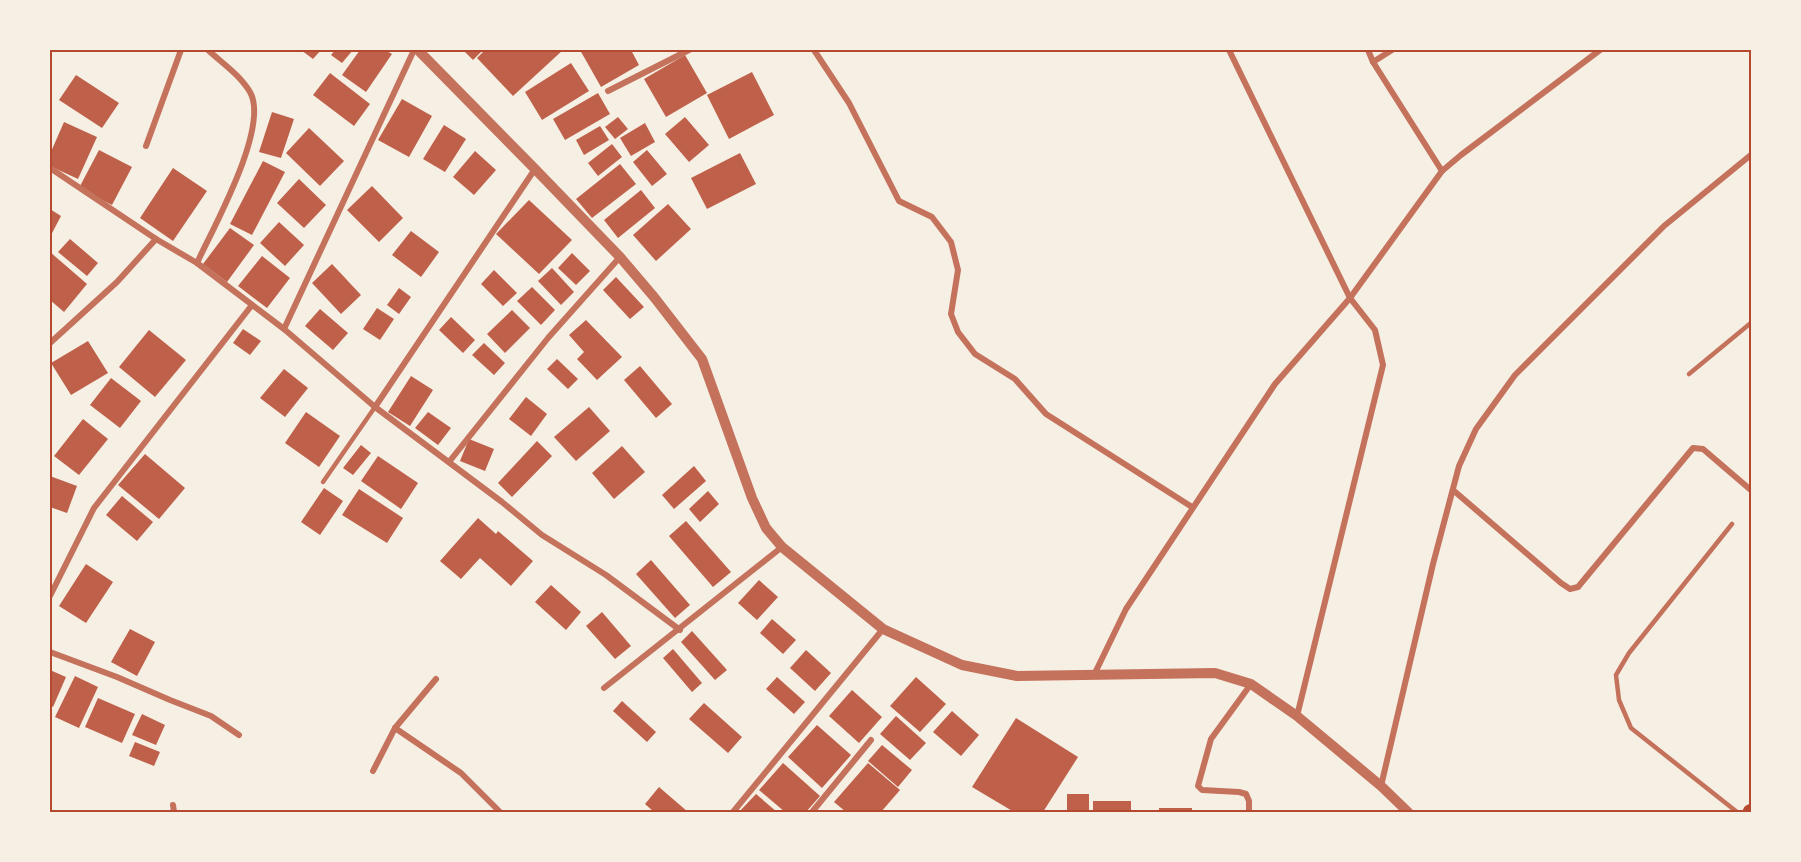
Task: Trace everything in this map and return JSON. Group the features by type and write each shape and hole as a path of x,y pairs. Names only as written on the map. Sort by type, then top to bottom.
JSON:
{"street":[{"path":"146,146 181,50"},
{"path":"196,263 243,164 253,131 255,110 251,93 238,77 208,50"},
{"path":"608,91 689,50"},
{"path":"814,50 849,103 899,201 932,217 951,242 958,270 951,314 958,332 975,354 1015,379 1046,414 1192,507"},
{"path":"1229,50 1350,298 1375,330 1383,365 1297,716"},
{"path":"1368,50 1373,62 1442,171"},
{"path":"1373,62 1392,50"},
{"path":"1094,676 1126,609 1275,384 1350,298 1442,171 1597,50"},
{"path":"284,329 421,51 620,257 654,297 702,359 752,498 766,528 782,547 883,629 962,666 1017,676 1215,673 1251,684 1297,716 1381,786 1408,813"},
{"path":"1381,786 1433,564 1459,466 1476,429 1515,375 1664,226 1752,154"},
{"path":"50,168 196,263 284,329 375,407 502,502 542,535 606,575 680,630"},
{"path":"375,407 535,169"},
{"path":"50,343 117,282 156,239"},
{"path":"448,462 548,338 620,257"},
{"path":"50,596 94,508 252,305"},
{"path":"1453,490 1570,589 1578,587 1693,448 1703,449 1752,491"},
{"path":"604,688 782,547"},
{"path":"733,813 883,629"},
{"path":"50,652 211,716 239,735"},
{"path":"373,771 395,728 436,679"},
{"path":"1248,813 1249,801 1246,794 1202,789 1198,786 1211,739 1251,684"},
{"path":"395,728 461,773 500,813"},
{"path":"812,813 871,740"},
{"path":"173,804 174,813"}],"lane":[{"path":"1689,374 1752,322"},
{"path":"322,482 375,407"},
{"path":"1732,524 1629,653 1617,675 1619,700 1631,728 1737,813"}],"building":[{"path":"301,50 321,50 313,59"},
{"path":"335,50 353,50 342,63 331,55"},
{"path":"360,50 385,50 392,54 366,92 342,75"},
{"path":"463,50 483,50 473,60"},
{"path":"485,50 563,50 513,96 477,58"},
{"path":"580,50 631,50 639,65 601,87"},
{"path":"685,55 707,93 666,117 644,79"},
{"path":"571,63 589,91 542,120 525,92"},
{"path":"752,72 774,115 729,139 707,95"},
{"path":"330,73 370,104 354,126 313,95"},
{"path":"76,75 119,103 102,128 59,100"},
{"path":"598,93 610,114 565,140 553,119"},
{"path":"402,99 432,116 409,157 378,140"},
{"path":"272,112 294,119 281,158 259,152"},
{"path":"618,117 628,129 615,139 605,127"},
{"path":"685,117 709,145 689,162 665,134"},
{"path":"64,122 97,137 78,179 50,166 50,154"},
{"path":"645,123 655,142 631,156 620,138"},
{"path":"444,125 466,139 445,172 423,159"},
{"path":"600,126 609,140 584,155 576,140"},
{"path":"309,128 344,161 320,186 286,153"},
{"path":"612,144 622,157 598,176 588,163"},
{"path":"99,150 132,167 112,205 79,188"},
{"path":"647,150 667,174 652,186 633,162"},
{"path":"475,151 496,170 474,195 453,177"},
{"path":"740,153 756,184 707,209 691,178"},
{"path":"263,161 285,172 252,235 230,224"},
{"path":"620,164 636,184 592,218 576,199"},
{"path":"173,168 207,191 173,241 140,218"},
{"path":"299,179 326,205 304,228 277,203"},
{"path":"372,186 403,218 379,242 347,210"},
{"path":"641,190 655,208 618,238 604,220"},
{"path":"529,200 572,240 539,274 496,234"},
{"path":"668,204 691,229 656,261 633,235"},
{"path":"50,209 61,216 50,237"},
{"path":"279,222 304,245 285,266 260,243"},
{"path":"230,228 254,245 227,282 203,264"},
{"path":"411,231 439,252 421,277 392,255"},
{"path":"70,239 98,263 87,276 58,252"},
{"path":"50,252 87,284 64,312 50,300"},
{"path":"572,253 590,271 576,285 558,268"},
{"path":"262,256 290,278 267,308 238,286"},
{"path":"332,264 361,295 341,314 312,283"},
{"path":"552,268 574,292 561,305 538,281"},
{"path":"494,270 517,293 503,306 481,284"},
{"path":"616,277 644,307 630,319 603,290"},
{"path":"532,287 555,310 541,325 517,301"},
{"path":"399,288 411,297 399,314 387,305"},
{"path":"377,308 394,319 380,340 363,329"},
{"path":"320,309 348,333 333,350 305,326"},
{"path":"512,310 530,328 505,353 487,334"},
{"path":"451,317 475,340 463,353 439,330"},
{"path":"586,320 622,357 597,380 577,359 584,352 569,335"},
{"path":"243,329 261,341 250,355 233,343"},
{"path":"149,330 186,360 155,397 119,367"},
{"path":"88,341 108,373 71,395 51,363"},
{"path":"484,343 505,363 494,375 472,355"},
{"path":"557,359 578,379 568,389 547,369"},
{"path":"640,366 672,404 656,418 624,380"},
{"path":"284,369 308,388 285,417 260,398"},
{"path":"411,376 433,390 410,426 388,412"},
{"path":"111,378 141,401 120,428 90,405"},
{"path":"526,397 547,414 531,436 509,419"},
{"path":"589,407 610,431 576,461 554,437"},
{"path":"306,412 340,436 319,467 285,443"},
{"path":"428,412 451,428 438,445 415,428"},
{"path":"83,419 108,439 79,475 54,456"},
{"path":"469,439 494,449 485,471 460,461"},
{"path":"537,441 552,456 512,497 498,483"},
{"path":"361,445 371,453 353,475 343,468"},
{"path":"622,446 645,472 614,499 592,473"},
{"path":"145,454 185,488 159,519 118,485"},
{"path":"378,456 418,483 401,509 361,481"},
{"path":"694,466 706,481 674,509 662,495"},
{"path":"50,476 77,486 67,513 50,507"},
{"path":"324,488 343,501 320,535 301,522"},
{"path":"359,489 403,518 387,543 342,515"},
{"path":"708,491 719,504 700,522 689,509"},
{"path":"122,496 153,522 137,541 106,515"},
{"path":"478,518 496,534 498,531 533,561 511,586 480,558 461,579 440,561"},
{"path":"686,521 731,572 713,587 669,536"},
{"path":"651,560 690,605 675,618 636,574"},
{"path":"86,564 113,582 86,623 59,606"},
{"path":"759,580 778,597 757,620 738,603"},
{"path":"551,585 581,612 566,630 535,602"},
{"path":"602,612 631,646 615,659 586,626"},
{"path":"772,619 796,640 783,654 760,633"},
{"path":"130,629 155,642 137,676 111,662"},
{"path":"692,631 727,670 715,680 681,642"},
{"path":"673,649 702,683 692,692 663,658"},
{"path":"806,650 831,673 815,691 790,668"},
{"path":"50,670 66,677 53,707 50,705"},
{"path":"75,676 98,687 79,728 55,717"},
{"path":"777,677 805,702 794,714 766,689"},
{"path":"916,677 946,704 920,732 890,706"},
{"path":"852,690 882,717 859,743 829,716"},
{"path":"98,698 135,714 122,743 85,727"},
{"path":"622,701 656,732 647,742 613,711"},
{"path":"704,703 742,737 728,753 689,719"},
{"path":"952,711 979,735 961,756 933,732"},
{"path":"142,714 165,725 156,745 132,735"},
{"path":"896,716 926,743 910,760 880,734"},
{"path":"1016,718 1078,757 1043,812 1014,812 972,787"},
{"path":"817,725 851,755 822,788 788,757"},
{"path":"135,742 160,752 154,766 129,756"},
{"path":"882,745 912,770 898,787 868,761"},
{"path":"783,763 820,796 806,812 785,812 759,790"},
{"path":"868,763 900,790 881,812 846,812 834,802"},
{"path":"659,787 688,812 654,812 645,804"},
{"path":"756,794 777,812 739,812"},
{"path":"1067,794 1089,794 1089,812 1067,812"},
{"path":"1093,801 1131,801 1131,812 1093,812"},
{"path":"1159,808 1192,808 1192,812 1159,812"}]}
